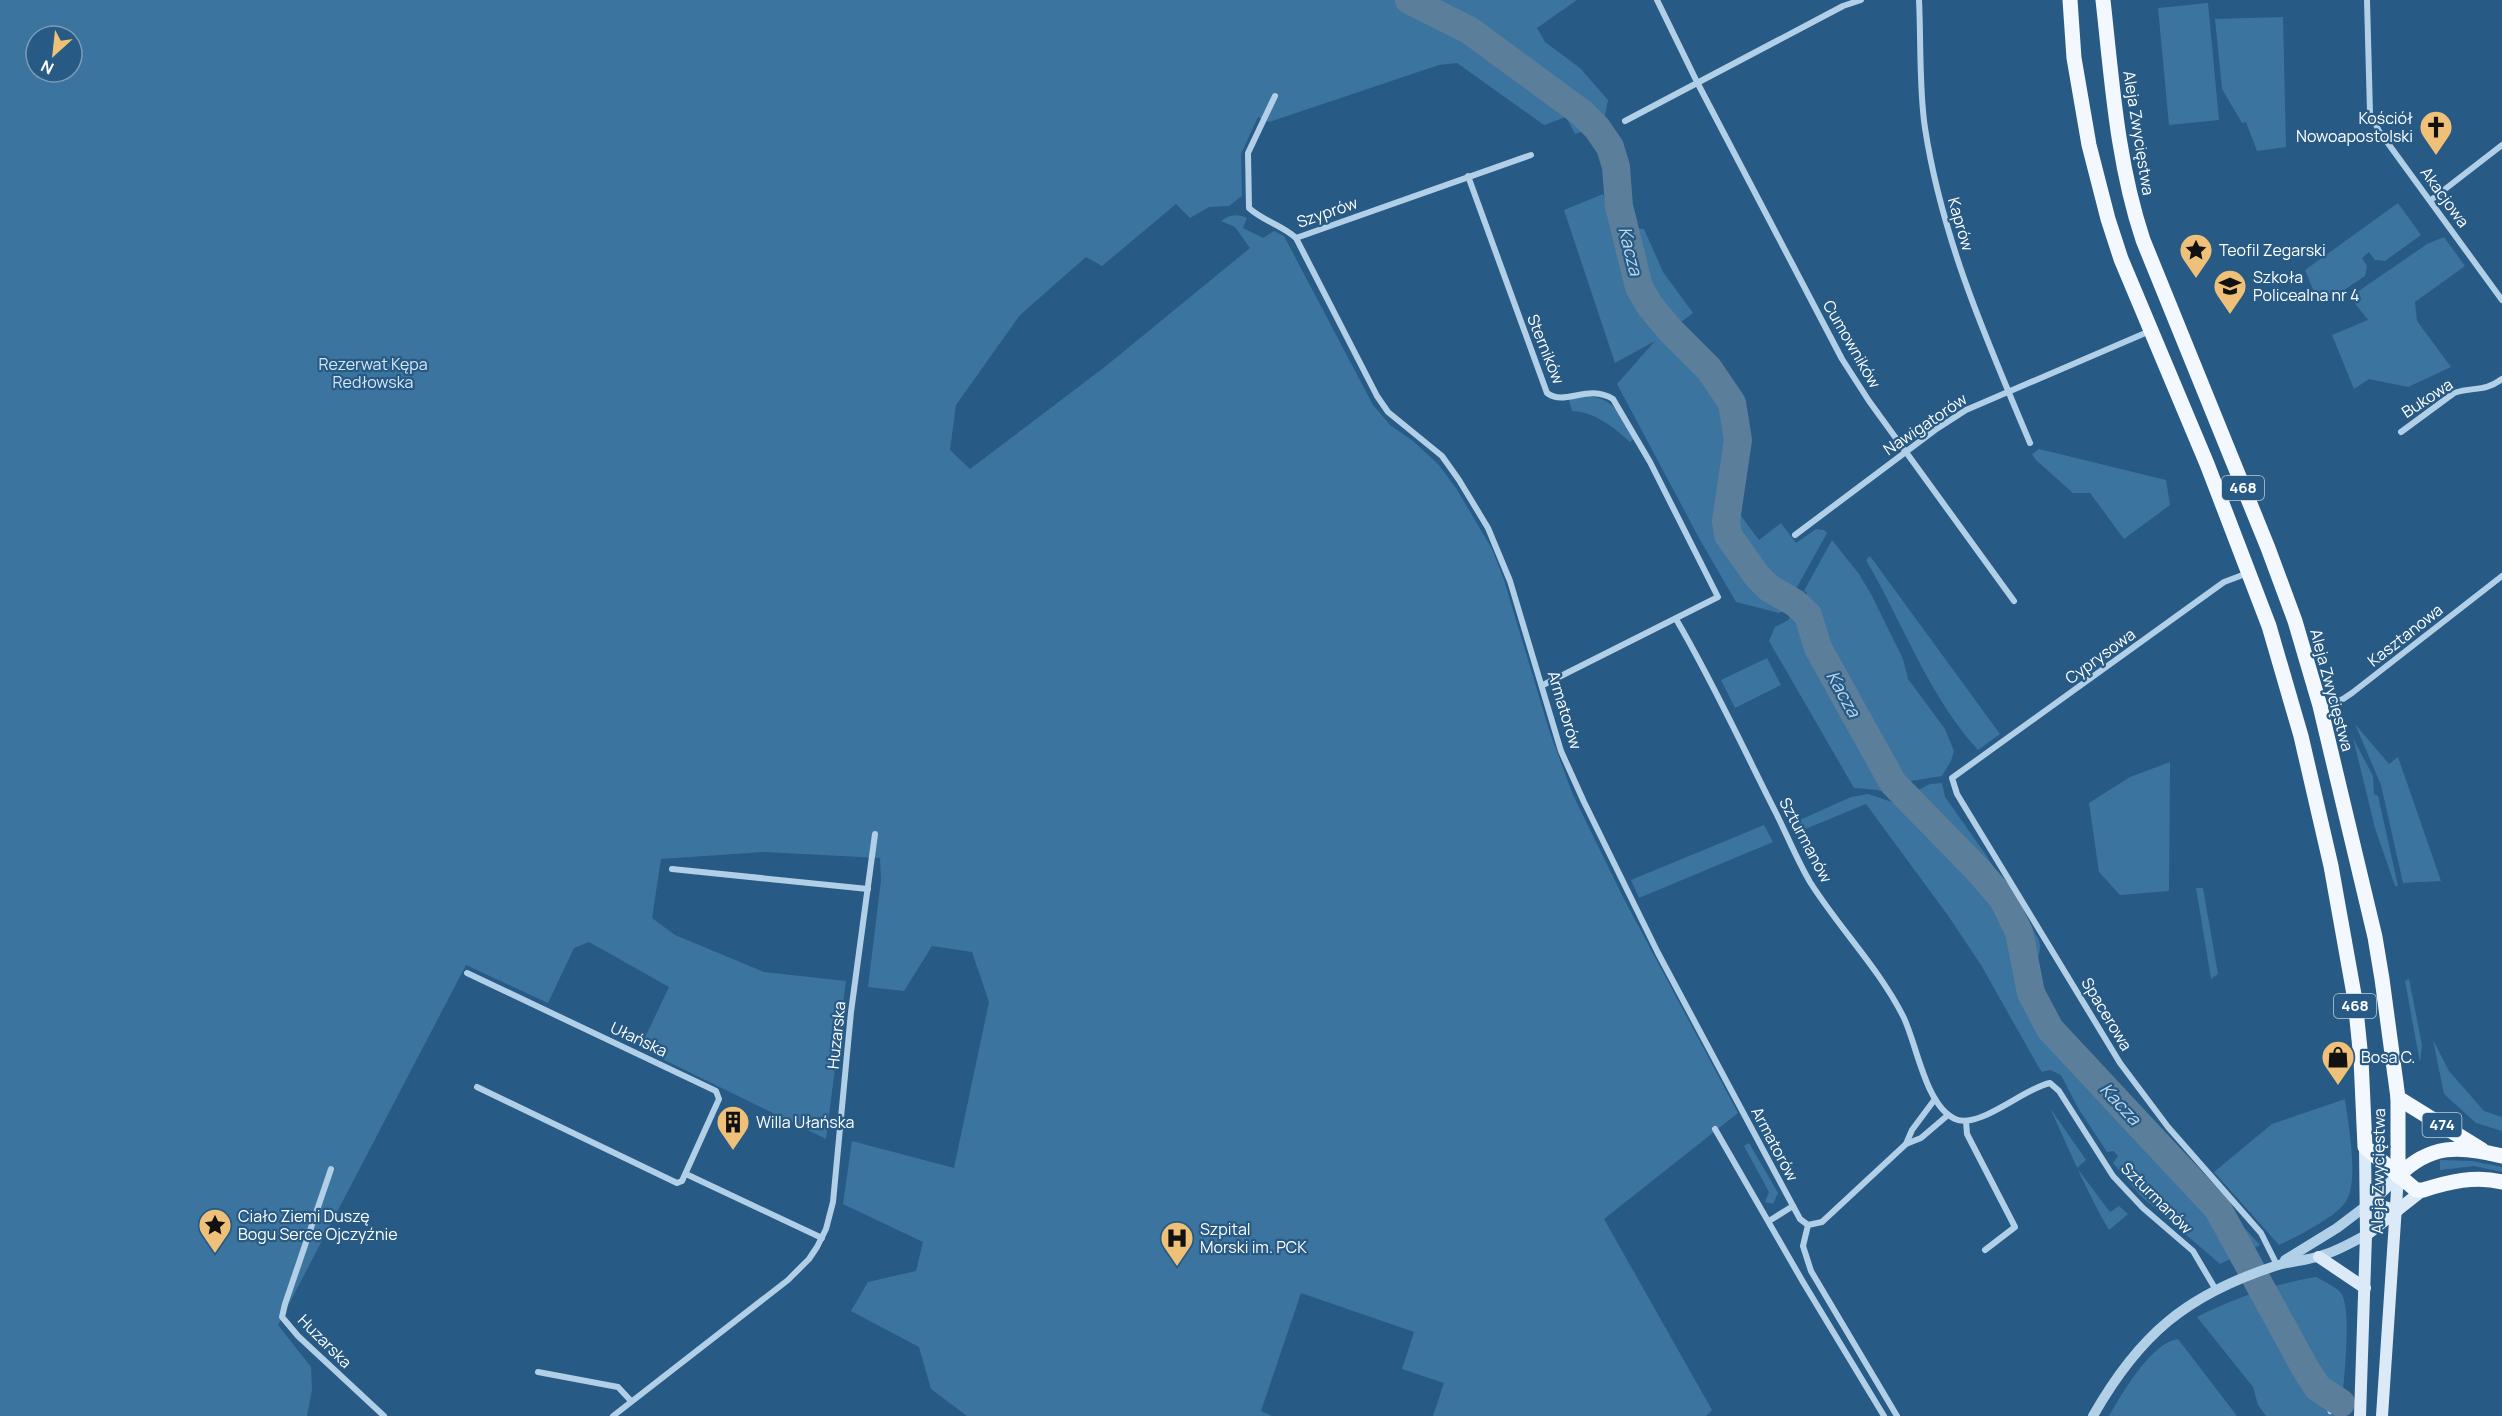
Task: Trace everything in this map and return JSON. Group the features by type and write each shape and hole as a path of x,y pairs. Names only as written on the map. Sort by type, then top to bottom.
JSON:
{"main road":[{"name":"Aleja Zwycięstwa","path":"2070,0 2074,58 2092,156 2121,259 2207,464 2269,626 2286,679 2331,866 2355,1000 2361,1059 2366,1235 2360,1416"},
{"name":"Aleja Zwycięstwa","path":"2103,0 2119,148 2133,210 2142,240 2268,548 2295,621 2320,706 2374,937 2398,1098 2397,1211 2382,1416"},
{"name":"474","path":"2398,1098 2486,1152"},
{"path":"2365,1147 2416,1190 2462,1180 2490,1179 2502,1182"},
{"name":"474","path":"2366,1206 2412,1162 2429,1152 2466,1150 2502,1156"},
{"path":"2366,1235 2423,1190"},
{"path":"2366,1206 2372,1203 2397,1211"},
{"path":"2319,1257 2365,1288"}],"street":[{"path":"1657,0 1697,82"},
{"path":"1625,121 1843,6 1862,0"},
{"name":"Kaprów","path":"1919,0 1925,126 1941,204 1965,286 2030,443"},
{"name":"Akacjowa","path":"2367,0 2370,113 2379,131 2502,300"},
{"name":"Cumowników","path":"1697,82 1842,359 1905,452 2014,601"},
{"name":"Szyprów","path":"1275,96 1248,153 1249,208 1257,216 1296,238 1531,155"},
{"path":"2431,200 2502,145"},
{"name":"Sterników","path":"1468,176 1548,393 1559,399 1592,392 1604,393 1613,399 1650,462 1718,597 1676,619"},
{"name":"Armatorów","path":"1296,238 1377,396 1388,412 1442,456 1488,528 1510,581 1561,751 1584,802 1658,953 1800,1219 1808,1225"},
{"name":"Nawigatorów","path":"1795,535 1905,452 1966,410 2150,331"},
{"name":"Bukowa","path":"2401,432 2454,393 2484,389 2502,379"},
{"name":"Cyprysowa","path":"1970,765 2224,582 2248,573"},
{"name":"Kasztanowa","path":"2320,706 2343,699 2352,693 2502,576"},
{"path":"1543,685 1676,619"},
{"name":"Szturmanów","path":"1676,619 1810,881 1890,990 1908,1025 1935,1099 1948,1115 1966,1122 1983,1116 2039,1085 2050,1083 2059,1091 2113,1176 2143,1208 2193,1251 2216,1290"},
{"name":"Spacerowa","path":"1970,765 1952,778 1957,794 2115,1053 2168,1127 2261,1233 2275,1266"},
{"name":"Huzarska","path":"613,1416 789,1280 809,1259 822,1238 833,1202 851,1012 875,834"},
{"path":"672,869 868,889"},
{"name":"Ułańska","path":"467,973 716,1091 719,1099 686,1174"},
{"path":"477,1087 677,1183 682,1181 686,1174 822,1238"},
{"path":"1906,1144 1912,1130 1935,1099"},
{"path":"1897,1416 1811,1271 1803,1246 1808,1225 1822,1222 1906,1144 1921,1138 1948,1115"},
{"path":"1966,1122 1966,1134 2015,1227 1985,1251"},
{"path":"1715,1129 1803,1282 1884,1416"},
{"name":"Huzarska","path":"331,1169 282,1317 298,1336 384,1416"},
{"name":"Armatorów","path":"1769,1221 1793,1206"},
{"path":"2275,1266 2337,1228 2366,1206"},
{"path":"2093,1416 2126,1364 2149,1337 2188,1306 2236,1280 2275,1266 2319,1257 2366,1235"},
{"path":"538,1372 618,1387 631,1401"}],"green space":[{"name":"Rezerwat Kępa Redłowska","path":"0,0 1577,0 1537,28 1545,42 1580,68 1608,100 1603,125 1575,134 1566,117 1544,125 1457,63 1439,65 1269,122 1258,117 1241,154 1242,196 1229,206 1209,207 1190,218 1176,204 1102,266 1086,257 1020,315 956,405 950,450 970,469 1106,366 1250,248 1235,227 1221,221 1224,219 1234,215 1247,218 1243,228 1263,238 1274,231 1284,236 1373,405 1390,425 1413,441 1438,464 1456,488 1492,549 1504,580 1550,733 1573,795 1624,899 1738,1113 1604,1219 1712,1410 1706,1416 1433,1416 1444,1383 1402,1369 1414,1332 1301,1293 1261,1411 1272,1416 967,1416 931,1389 919,1347 851,1311 868,1282 916,1271 923,1242 843,1204 852,1141 954,1168 989,1002 972,952 932,946 904,991 868,987 881,880 880,858 764,852 661,859 652,918 675,935 764,972 846,981 826,1139 640,1048 669,987 589,942 574,948 548,1003 466,965 278,1325 311,1367 312,1390 307,1416 0,1416"},
{"path":"2208,3 2219,120 2169,125 2158,8"},
{"path":"2283,17 2286,147 2257,151 2246,122 2242,123 2222,89 2215,19"},
{"path":"1603,194 1614,226 1644,229 1663,272 1693,313 1667,333 1713,389 1726,414 1728,432 1721,481 1722,507 1719,522 1730,546 1746,568 1766,587 1788,602 1784,610 1779,613 1736,602 1699,538 1617,384 1655,341 1615,363 1564,210"},
{"path":"2398,203 2421,235 2385,261 2375,260 2369,252 2362,258 2367,266 2365,276 2344,290 2317,299 2305,270"},
{"path":"2444,237 2465,266 2415,302 2417,321 2451,367 2408,387 2369,379 2354,389 2332,335 2368,320 2350,297 2427,244"},
{"path":"1584,396 1603,399 1610,404 1620,415 1634,439 1630,442 1596,417 1572,411 1569,400"},
{"path":"2039,449 2166,480 2170,505 2124,539 2090,493 2073,493 2036,460 2032,454"},
{"path":"1735,508 1759,540 1781,523 1796,543 1816,529 1827,533 1792,596 1760,572 1742,550 1731,526 1730,513"},
{"path":"1832,540 1859,574 1871,594 1903,659 1908,679 1945,729 1954,751 1942,776 1911,781 1905,787 1879,748 1823,647 1812,613 1801,604 1807,593 1804,591"},
{"path":"1870,556 2000,734 1978,750 1960,729 1930,682 1866,560"},
{"path":"1796,609 1805,618 1811,644 1834,689 1883,770 1887,784 1894,793 1892,795 1878,790 1854,788 1769,641 1775,627 1788,620"},
{"path":"1767,658 1781,685 1735,708 1721,680"},
{"path":"2355,724 2389,764 2398,757 2441,881 2403,883 2381,785"},
{"path":"2353,738 2373,776 2374,794 2378,796 2398,886 2395,886 2375,828"},
{"path":"2170,762 2169,891 2120,895 2099,872 2089,803 2130,777"},
{"path":"1942,783 1945,797 1986,855 2038,938 2040,948 2034,975 2023,931 2007,899 1910,794 1930,784"},
{"path":"1868,794 1895,803 1903,798 1972,871 1997,902 2011,925 2017,980 2027,1005 2049,1041 2071,1063 2088,1075 2096,1072 2112,1085 2151,1132 2260,1245 2220,1264 2140,1195 2113,1163 2118,1156 2113,1151 2107,1152 2078,1108 2061,1075 2050,1070 2042,1072 1981,965 1949,917 1866,804 1798,832 1793,823 1851,797"},
{"path":"1764,825 1773,842 1639,898 1631,880"},
{"path":"2196,888 2203,888 2218,974 2211,979"},
{"path":"2409,979 2422,1045 2420,1063 2405,981"},
{"path":"2433,1040 2449,1071 2484,1111 2502,1117 2502,1131 2476,1123 2444,1094"},
{"path":"2345,1099 2352,1153 2352,1182 2345,1203 2324,1221 2279,1245 2214,1172 2272,1124"},
{"path":"2050,1108 2086,1160 2077,1168 2057,1123"},
{"path":"1749,1143 1778,1193 1773,1204 1765,1202 1769,1192 1744,1146"},
{"path":"2440,1160 2472,1161 2502,1167 2502,1172 2474,1166 2440,1170"},
{"path":"2078,1169 2110,1212 2119,1206 2128,1214 2109,1230 2093,1200"},
{"path":"2316,1277 2340,1292 2344,1300 2347,1331 2341,1416 2266,1416 2258,1405 2253,1387 2197,1317 2255,1292"},
{"path":"2178,1339 2237,1416 2109,1416 2138,1370 2158,1349"}],"waterway":[{"name":"Kacza","path":"1409,0 1469,30 1582,113 1597,128 1610,147 1616,167 1619,206 1639,287 1650,306 1670,330 1709,369 1732,403 1738,440 1726,521 1728,535 1757,576 1769,588 1795,603 1808,615 1818,648 1893,783 2003,899 2019,932 2031,993 2050,1029 2218,1209 2305,1368 2318,1388 2341,1403"},
{"path":"2325,1392 2330,1412"}],"place":[{"name":"Kościół Nowoapostolski","path":"2436,156"},
{"name":"Teofil Zegarski","path":"2196,279"},
{"name":"Szkoła Policealna nr 4","path":"2230,315"},
{"name":"Bosa C.","path":"2338,1086"},
{"name":"Willa Ułańska","path":"733,1151"},
{"name":"Ciało Ziemi Duszę Bogu Serce Ojczyźnie","path":"215,1254"},
{"name":"Szpital Morski im. PCK","path":"1177,1267"}]}
